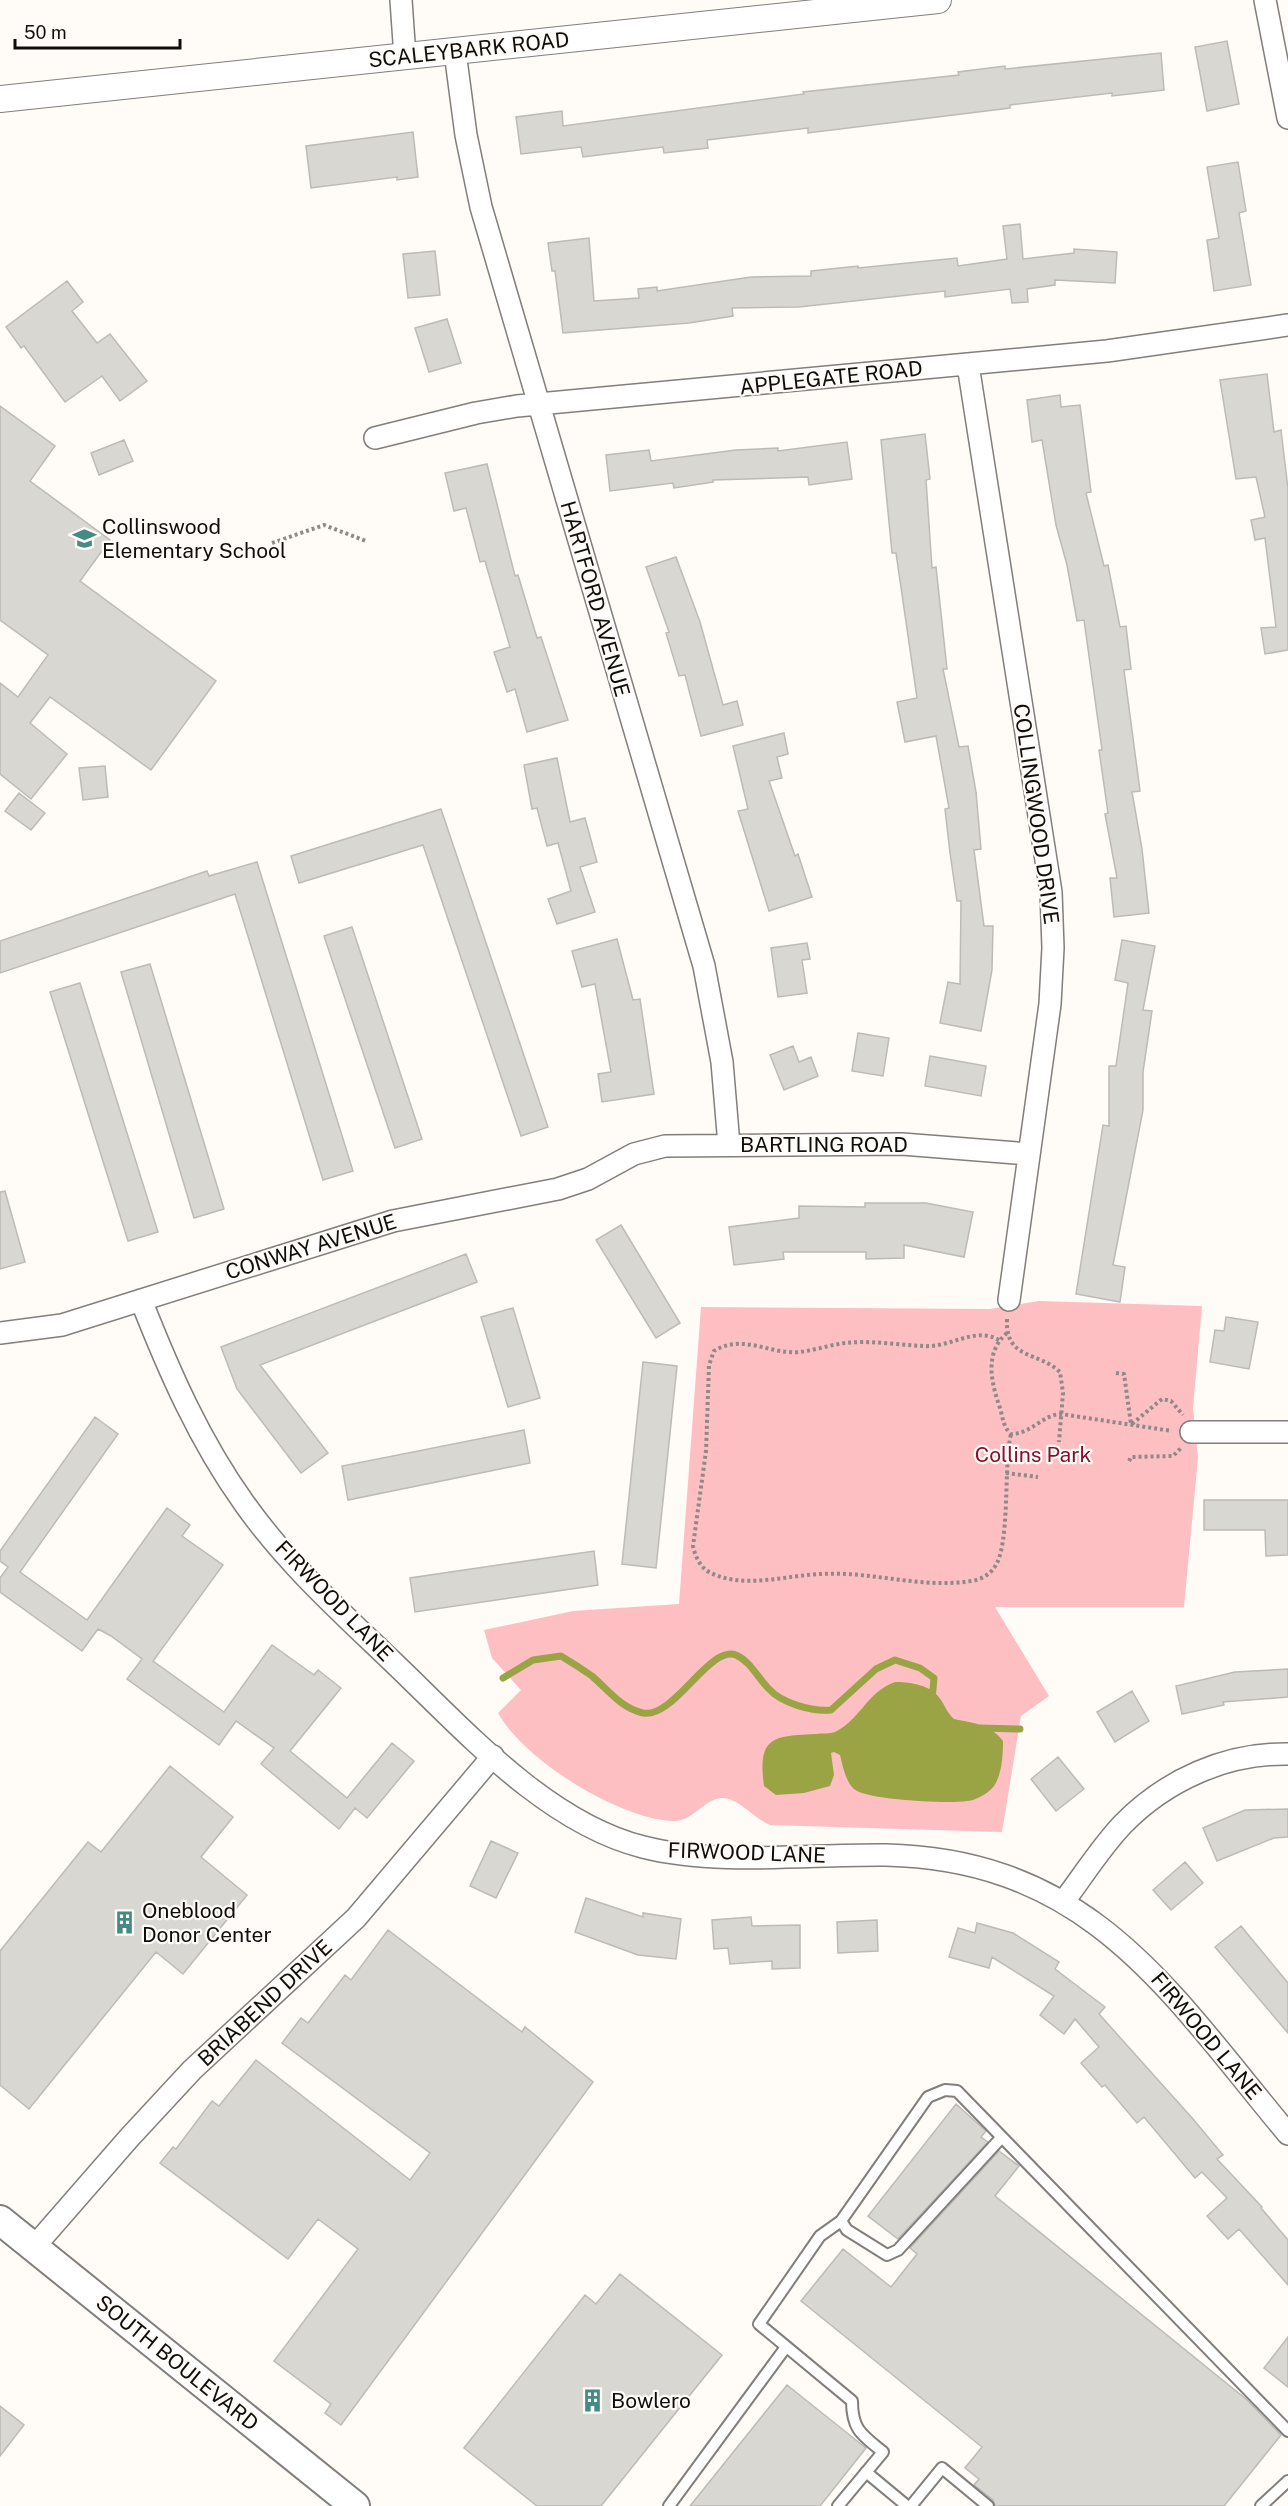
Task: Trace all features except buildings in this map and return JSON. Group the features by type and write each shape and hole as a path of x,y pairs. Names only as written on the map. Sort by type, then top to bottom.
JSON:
{"main road":[{"name":"SOUTH BOULEVARD","path":"0,2220 355,2506"}],"street":[{"path":"401,0 405,57"},
{"name":"SCALEYBARK ROAD","path":"0,99 938,0"},
{"path":"1265,0 1288,118"},
{"name":"HARTFORD AVENUE","path":"454,52 466,135 480,207 704,966 719,1041 729,1145"},
{"name":"APPLEGATE ROAD","path":"375,438 476,413 538,405 1107,351 1288,324"},
{"name":"COLLINGWOOD DRIVE","path":"968,365 1051,892 1053,948 1050,1004 1009,1300"},
{"name":"BARTLING ROAD","path":"621,1161 665,1146 902,1144 1029,1154"},
{"name":"CONWAY AVENUE","path":"0,1333 62,1324 393,1221 558,1189 588,1179 621,1161"},
{"name":"FIRWOOD LANE","path":"141,1300 176,1388 207,1446 244,1503 308,1580 494,1755 567,1816 603,1834 642,1847 704,1856 889,1855 937,1859 1009,1876 1064,1901 1100,1925 1155,1975 1288,2134"},
{"path":"1186,1432 1288,1432"},
{"path":"1064,1901 1123,1824 1166,1788 1223,1762 1288,1754"},
{"name":"BRIABEND DRIVE","path":"34,2247 192,2070 356,1918 494,1755"}],"lane":[{"path":"838,2506 883,2452 858,2432 852,2416 852,2401 759,2324 820,2236 842,2221 928,2097 945,2090 957,2091 1288,2431"},
{"path":"842,2221 847,2230 887,2255 897,2250 1001,2138"},
{"path":"669,2506 786,2347"},
{"path":"866,2472 909,2506 942,2468 988,2506"},
{"path":"1261,2506 1288,2481"}],"path":[{"path":"272,543 324,525 366,541"},
{"path":"1009,1300 1007,1333 1019,1352 1047,1363 1060,1372 1062,1382 1059,1442"},
{"path":"999,1340 986,1334 977,1334 931,1347 847,1343 790,1352 758,1345 732,1343 714,1350 710,1365 706,1451 693,1545 695,1554 709,1572 729,1578 768,1580 842,1574 942,1583 983,1578 994,1569 999,1559 1011,1434 1004,1423 991,1379 993,1354 999,1340 1007,1333"},
{"path":"1116,1373 1124,1374 1131,1425"},
{"path":"1129,1461 1131,1458 1173,1456 1190,1442 1186,1432 1187,1419 1167,1399 1157,1403 1131,1425"},
{"path":"1011,1434 1028,1431 1050,1416 1061,1414 1186,1432"},
{"path":"1006,1473 1038,1477"}],"green space":[{"name":"Collins Park","path":"1039,1301 1202,1306 1193,1408 1198,1458 1184,1607 995,1607 1049,1696 1021,1716 1002,1832 770,1825 741,1805 723,1798 711,1801 681,1820 652,1818 601,1799 576,1784 551,1768 511,1731 498,1713 521,1690 492,1658 484,1630 573,1611 679,1604 701,1307 990,1309"}],"shaded area":[{"path":"895,1682 912,1683 928,1688 939,1698 954,1719 974,1723 998,1735 1003,1741 1002,1762 993,1788 981,1797 957,1802 911,1801 879,1797 857,1791 850,1785 840,1755 834,1752 831,1753 834,1775 830,1786 804,1793 776,1795 764,1786 763,1757 766,1748 772,1742 789,1736 835,1732 851,1721 877,1692"}],"waterway":[{"path":"503,1678 533,1660 561,1656 592,1676 621,1703 635,1711 655,1712 679,1695 714,1661 726,1655 736,1655 746,1661 768,1688 781,1698 806,1708 831,1710 876,1669 895,1660 920,1668 934,1678 932,1700"},
{"path":"980,1728 1020,1729"}],"place":[{"name":"Collinswood Elementary School","path":"84,539"},
{"name":"Oneblood Donor Center","path":"124,1923"},
{"name":"Bowlero","path":"593,2401"}]}
